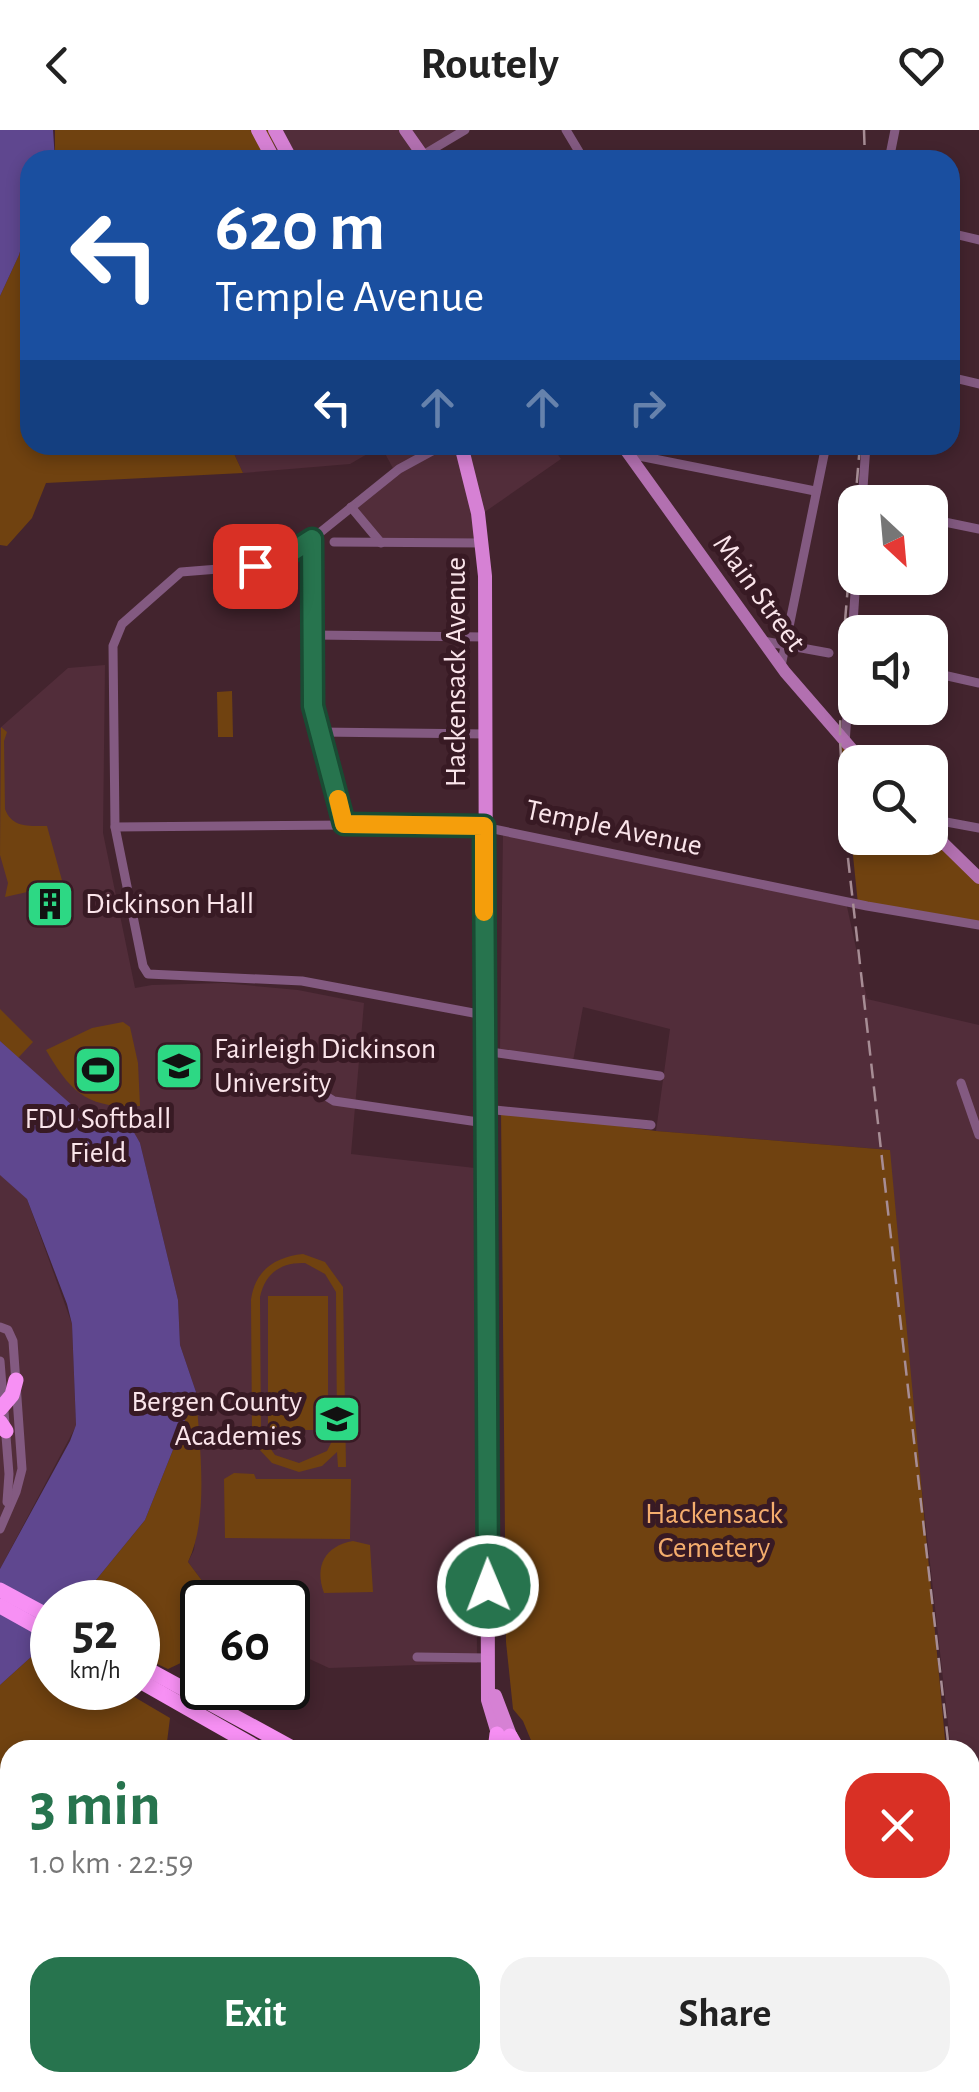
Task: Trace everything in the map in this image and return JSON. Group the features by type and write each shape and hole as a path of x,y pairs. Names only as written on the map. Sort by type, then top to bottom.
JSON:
{"highway":[{"path":"3,1417 6,1382"},
{"path":"0,1590 30,1606"},
{"path":"0,1606 30,1622"},
{"path":"160,1681 276,1740"},
{"path":"160,1684 246,1740"}],"main road":[{"name":"Hackensack Avenue","path":"464,455 482,542 486,637 488,1658 505,1740"},
{"name":"Main Street","path":"630,455 780,666 845,744"},
{"path":"948,848 979,878"}],"street":[{"path":"436,150 465,130"},
{"path":"425,455 401,468 312,539 267,564 181,572 122,624 112,646 115,827 143,966 148,974 302,981 484,1015"},
{"path":"653,455 815,491"},
{"path":"780,666 824,455"},
{"path":"863,485 865,455"},
{"path":"351,508 381,542"},
{"path":"948,523 979,529"},
{"path":"312,539 313,706 344,824"},
{"path":"334,542 482,542"},
{"path":"312,635 486,637"},
{"path":"762,641 829,653"},
{"path":"948,676 979,682"},
{"path":"845,744 847,725"},
{"path":"320,732 486,734"},
{"path":"948,822 979,828"},
{"name":"Temple Avenue","path":"115,827 484,826 852,903 979,925"},
{"path":"484,1052 660,1076"},
{"path":"962,1083 979,1136"},
{"path":"313,1088 334,1101 485,1116 651,1125"},
{"path":"0,1327 8,1330 13,1341 6,1382"},
{"path":"0,1360 22,1469 2,1524"},
{"path":"2,1524 10,1474 3,1417"},
{"path":"417,1658 488,1658"}],"shaded area":[{"path":"0,130 53,130 54,150 20,150 20,252 0,296"},
{"path":"265,130 465,130 432,150 275,150"},
{"path":"235,455 366,455 350,464 243,473"},
{"path":"386,455 558,455 561,459 479,516 483,543 381,543 351,507 395,472"},
{"path":"105,665 103,833 135,988 223,983 298,990 364,1003 351,1154 475,1168 477,1663 329,1668 310,1659 310,1580 202,1580 188,1562 194,1550 201,1492 196,1392 180,1345 178,1300 140,1143 27,1199 72,1324 76,1426 0,1569 0,728 68,668"},
{"path":"503,833 846,902 867,999 979,1025 979,1740 950,1740 890,1206 890,1150 656,1131 670,1029 583,1007 573,1061 500,1050"},
{"path":"0,1041 74,1107 132,1129 140,1143 178,1300 180,1345 196,1392 145,1520 96,1580 30,1580 30,1658 0,1685 0,1569 76,1425 72,1324 67,1304 27,1199 0,1175"}],"green space":[{"path":"55,130 268,130 277,150 55,150"},
{"path":"20,252 20,455 235,455 243,473 46,483 32,518 7,546 0,545 0,296"},
{"path":"232,691 233,737 218,737 217,692"},
{"path":"1,727 7,732 5,809 17,823 47,826 63,884 5,897 8,883 0,855"},
{"path":"948,853 979,878 979,925 858,904 853,855"},
{"path":"0,1009 33,1042 18,1058 0,1041"},
{"name":"FDU Softball Field","path":"123,1022 130,1027 138,1063 140,1106 107,1105 83,1095 64,1077 46,1050 92,1028"},
{"name":"Hackensack Cemetery","path":"501,1110 656,1131 890,1150 945,1740 531,1740 513,1709 506,1642"},
{"path":"303,1254 325,1262 343,1287 346,1467 338,1467 337,1452 322,1466 299,1472 272,1463 258,1448 252,1431 253,1290 268,1267","holes":["305,1263 325,1274 336,1292 337,1431 327,1451 299,1463 275,1455 261,1435 260,1297 270,1276 281,1267"]},
{"path":"268,1296 328,1296 328,1430 268,1430"},
{"path":"196,1392 201,1501 195,1544 188,1562 202,1580 180,1580 180,1663 168,1669 160,1665 160,1580 96,1580 145,1520"},
{"path":"234,1473 254,1474 256,1479 351,1479 350,1539 225,1538 224,1479"},
{"path":"353,1541 370,1545 373,1592 324,1593 320,1574 324,1559 335,1547"},
{"path":"30,1658 30,1710 156,1710 170,1718 167,1740 0,1740 0,1685"}],"railway":[{"path":"864,130 865,150"},
{"path":"859,455 841,668 845,832 948,1740"}],"slow traffic":[{"path":"338,799 344,824 484,826 484,912"}],"place":[{"name":"Dickinson Hall","path":"50,904"},
{"name":"Fairleigh Dickinson University","path":"179,1066"},
{"name":"FDU Softball Field","path":"98,1070"},
{"name":"Bergen County Academies","path":"337,1419"}],"route":[{"path":"255,566 282,558 312,539 313,706 344,824 484,826 488,1586"}]}
